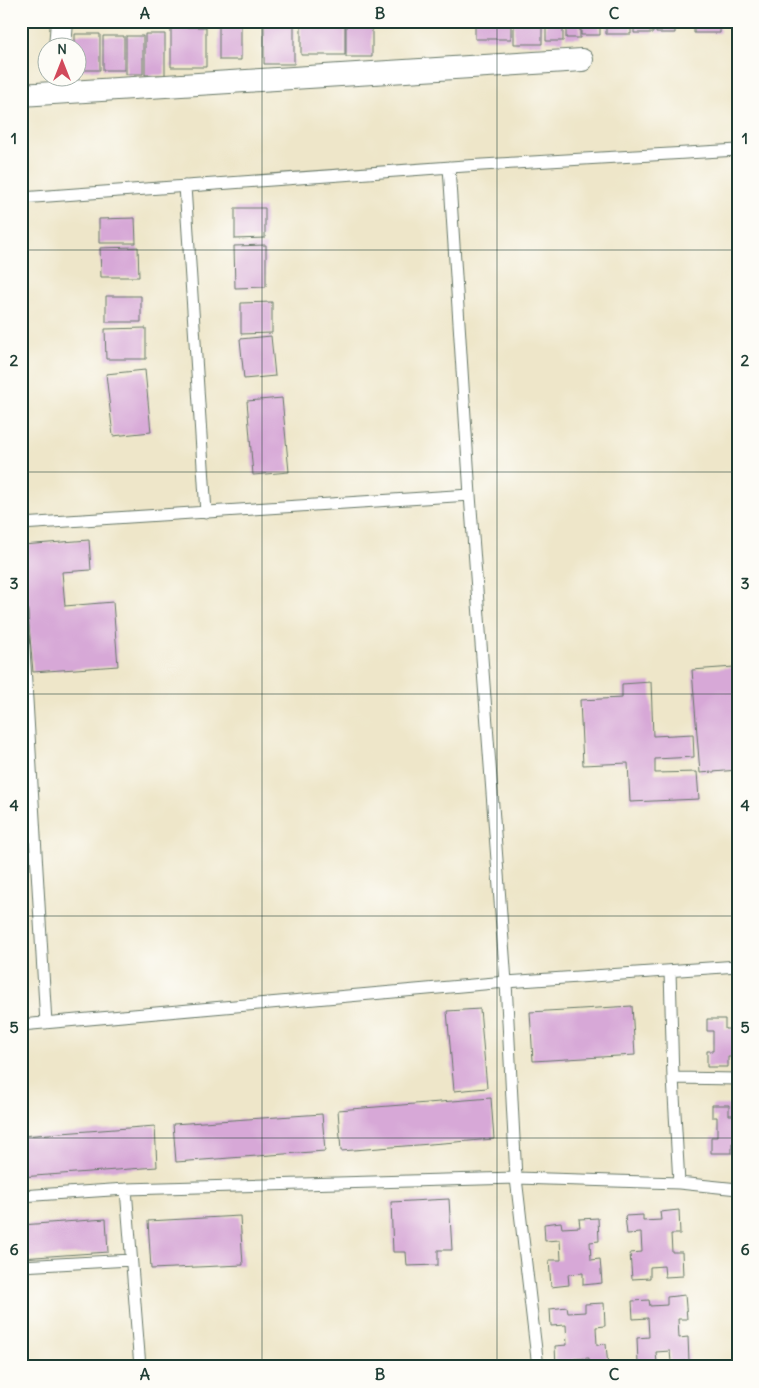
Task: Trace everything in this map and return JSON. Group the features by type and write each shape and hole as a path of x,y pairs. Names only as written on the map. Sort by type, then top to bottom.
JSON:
{"street":[{"path":"61,38 62,21"},
{"path":"88,84 582,60"},
{"path":"21,95 49,88"}],"lane":[{"path":"21,198 449,167 738,150"},
{"path":"449,167 470,495 506,982 516,1178 538,1367"},
{"path":"185,186 206,513"},
{"path":"21,524 470,495"},
{"path":"21,598 46,1023"},
{"path":"21,1024 506,982 738,966"},
{"path":"670,971 673,1078 679,1183"},
{"path":"673,1078 738,1079"},
{"path":"21,1196 126,1189 516,1178 679,1183 738,1189"},
{"path":"126,1189 140,1367"},
{"path":"21,1266 131,1260"}],"building":[{"path":"76,21 122,21 122,23 76,23"},
{"path":"150,21 172,21 172,24 150,24"},
{"path":"264,21 294,21 294,64 264,64"},
{"path":"301,21 345,21 345,55 301,55"},
{"path":"346,21 372,21 372,57 346,57"},
{"path":"475,21 511,21 511,39 475,39"},
{"path":"514,21 542,21 542,44 514,44"},
{"path":"546,21 563,21 563,41 546,41"},
{"path":"566,21 580,21 580,38 566,38"},
{"path":"581,21 600,21 600,35 581,35"},
{"path":"606,21 631,21 631,34 606,34"},
{"path":"634,21 653,21 653,33 634,33"},
{"path":"656,21 675,21 675,33 656,33"},
{"path":"694,21 720,21 720,33 694,33"},
{"path":"725,21 738,21 738,25 725,25"},
{"path":"219,23 241,23 241,60 219,60"},
{"path":"171,27 206,27 206,67 171,67"},
{"path":"75,34 100,34 100,70 88,70 88,38 75,38"},
{"path":"145,34 165,34 165,75 145,75"},
{"path":"103,36 124,36 124,70 103,70"},
{"path":"126,36 143,36 143,74 126,74"},
{"path":"235,208 265,208 265,238 235,239"},
{"path":"135,218 136,243 99,243 99,219"},
{"path":"266,245 266,287 235,288 234,246"},
{"path":"138,247 139,277 101,277 100,248"},
{"path":"106,296 141,296 141,322 106,322"},
{"path":"272,302 272,333 241,334 241,303"},
{"path":"146,328 146,359 106,359 105,329"},
{"path":"271,336 275,376 244,379 240,339"},
{"path":"145,370 151,432 113,436 106,374"},
{"path":"282,398 289,472 253,475 247,401"},
{"path":"89,540 91,570 62,572 65,606 113,602 118,666 33,672 22,545"},
{"path":"734,667 738,709 738,770 700,773 692,670"},
{"path":"651,682 653,736 693,734 694,757 655,759 655,773 697,772 699,799 630,802 628,763 583,765 580,700 622,698 622,684"},
{"path":"632,1006 635,1055 533,1061 530,1012"},
{"path":"480,1009 487,1088 454,1091 447,1011"},
{"path":"707,1019 725,1019 725,1029 738,1029 738,1057 728,1057 728,1067 707,1067 707,1051 713,1051 713,1031 707,1031"},
{"path":"491,1098 494,1139 341,1151 338,1110"},
{"path":"712,1105 729,1105 729,1115 738,1115 738,1143 732,1143 732,1153 711,1153 711,1137 717,1137 717,1117 712,1117"},
{"path":"322,1114 325,1151 176,1162 173,1124"},
{"path":"155,1126 157,1167 21,1177 21,1136"},
{"path":"449,1199 452,1250 438,1250 438,1265 407,1266 406,1252 393,1252 391,1202"},
{"path":"679,1210 680,1234 671,1234 672,1252 682,1252 683,1276 665,1277 664,1266 650,1267 650,1278 632,1279 630,1253 642,1252 641,1233 627,1234 625,1216 643,1215 643,1221 661,1220 660,1212"},
{"path":"240,1216 243,1265 151,1269 148,1221"},
{"path":"598,1218 599,1241 590,1242 591,1260 600,1259 602,1283 583,1285 583,1273 568,1274 569,1285 551,1287 549,1260 561,1260 560,1240 545,1241 544,1224 561,1222 562,1228 580,1227 579,1219"},
{"path":"106,1219 108,1252 21,1258 21,1225"},
{"path":"685,1295 687,1319 678,1319 679,1338 688,1337 689,1361 671,1362 670,1351 656,1352 657,1363 638,1364 637,1338 649,1337 648,1318 633,1319 632,1301 649,1300 650,1306 667,1305 667,1297"},
{"path":"604,1303 605,1326 596,1327 597,1345 606,1344 608,1367 589,1367 589,1358 574,1359 575,1367 556,1367 555,1346 567,1345 566,1325 551,1326 550,1309 567,1307 568,1313 585,1312 585,1304"}]}
